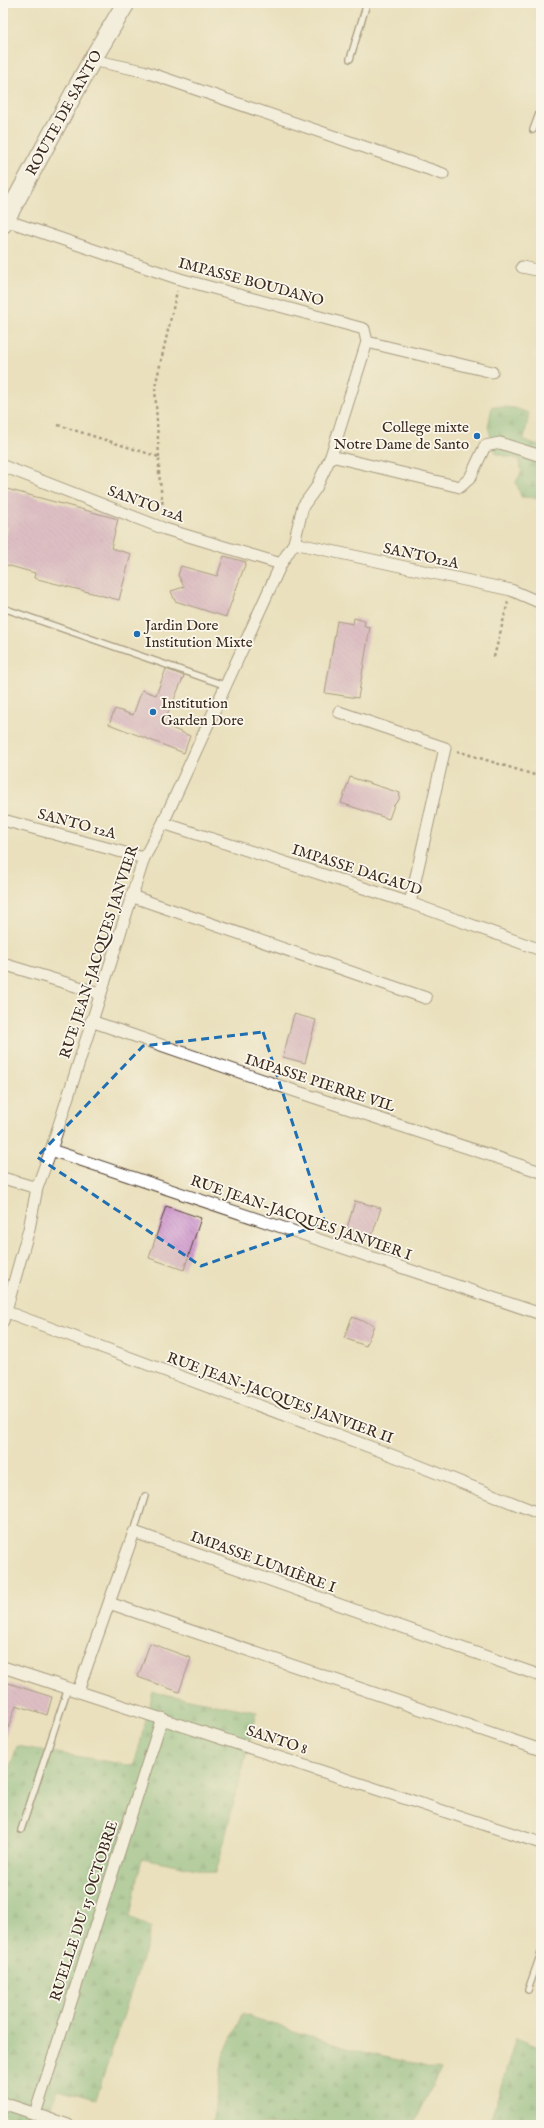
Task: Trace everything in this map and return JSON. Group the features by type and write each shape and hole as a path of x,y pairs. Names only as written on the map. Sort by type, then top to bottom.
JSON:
{"main road":[{"name":"ROUTE DE SANTO","path":"4,222 92,60 126,3"}],"street":[{"path":"92,60 143,71 443,174"},
{"name":"IMPASSE BOUDANO","path":"4,222 180,279 364,329 367,342"},
{"path":"522,267 541,271"},
{"path":"492,372 367,342 331,456 460,487 470,478 485,446 500,443 541,456"},
{"name":"RUE JEAN-JACQUES JANVIER","path":"5,1309 29,1229 37,1188 51,1150 99,993 144,858 162,824 227,686 281,564 294,544 303,506 316,488 331,456"},
{"name":"SANTO 12A","path":"3,466 165,528 281,564"},
{"name":"SANTO12A","path":"294,544 511,590 541,603"},
{"path":"340,712 445,748 410,903"},
{"name":"SANTO 12A","path":"3,820 144,858"},
{"name":"IMPASSE DAGAUD","path":"162,824 410,903 541,950"},
{"path":"131,896 426,998"},
{"path":"3,964 99,993"},
{"name":"IMPASSE PIERRE VIL","path":"91,1020 296,1092 541,1172"},
{"name":"RUE JEAN-JACQUES JANVIER I","path":"51,1150 541,1314"},
{"path":"3,1178 37,1188"},
{"name":"RUE JEAN-JACQUES JANVIER II","path":"5,1309 389,1454 541,1514"},
{"path":"73,1690 109,1602 134,1532"},
{"name":"IMPASSE LUMIÈRE I","path":"134,1532 541,1676"},
{"path":"109,1602 541,1750"},
{"name":"SANTO 8","path":"3,1667 541,1843"},
{"name":"RUELLE DU 15 OCTOBRE","path":"35,2114 162,1718"},
{"path":"3,2103 68,2125"}],"lane":[{"path":"350,60 367,3"},
{"path":"533,130 541,108"},
{"path":"3,608 227,686"},
{"path":"134,1532 145,1496"},
{"path":"21,1830 73,1690"},
{"path":"528,1990 541,1953"}],"path":[{"path":"165,528 159,473 155,387 180,279"},
{"path":"58,425 159,457"},
{"path":"494,657 511,590"},
{"path":"445,748 541,777"}],"highlighted area":[{"path":"263,1032 325,1223 201,1266 37,1157 143,1046"}],"green space":[{"path":"492,406 515,408 529,413 524,440 541,446 541,498 521,497 516,482 522,471 518,459 496,454 488,427"},
{"path":"153,1692 257,1712 216,1873 142,1858 130,1917 152,1928 96,2099 58,2089 47,2125 32,2125 3,2115 3,1788 17,1746 134,1766"},
{"path":"242,2014 346,2048 440,2070 414,2124 417,2125 212,2125 223,2056"},
{"path":"516,2038 541,2048 541,2125 489,2125"}],"building":[{"path":"3,488 118,519 111,548 131,554 119,600 34,578 35,573 3,564 3,546 8,527 3,525"},
{"path":"224,556 246,562 226,617 175,601 171,591 184,587 178,575 181,566 217,576"},
{"path":"354,618 365,621 364,626 370,627 358,698 325,693 337,621 353,624"},
{"path":"166,669 184,676 166,718 172,721 169,727 190,736 184,753 109,724 115,709 133,715 142,690 156,695"},
{"path":"350,777 400,793 399,800 394,805 389,819 341,803"},
{"path":"294,1014 316,1020 305,1063 283,1057"},
{"path":"355,1201 381,1208 372,1236 347,1228"},
{"path":"166,1206 201,1218 184,1270 149,1258"},
{"path":"352,1317 374,1325 366,1346 344,1338"},
{"path":"150,1643 191,1658 179,1692 138,1677"},
{"path":"8,1683 52,1697 47,1715 16,1705 5,1737 3,1737 3,1699"}],"place":[{"name":"College mixte Notre Dame de Santo","path":"477,436"},
{"name":"Jardin Dore Institution Mixte","path":"137,634"},
{"name":"Institution Garden Dore","path":"153,712"}]}
